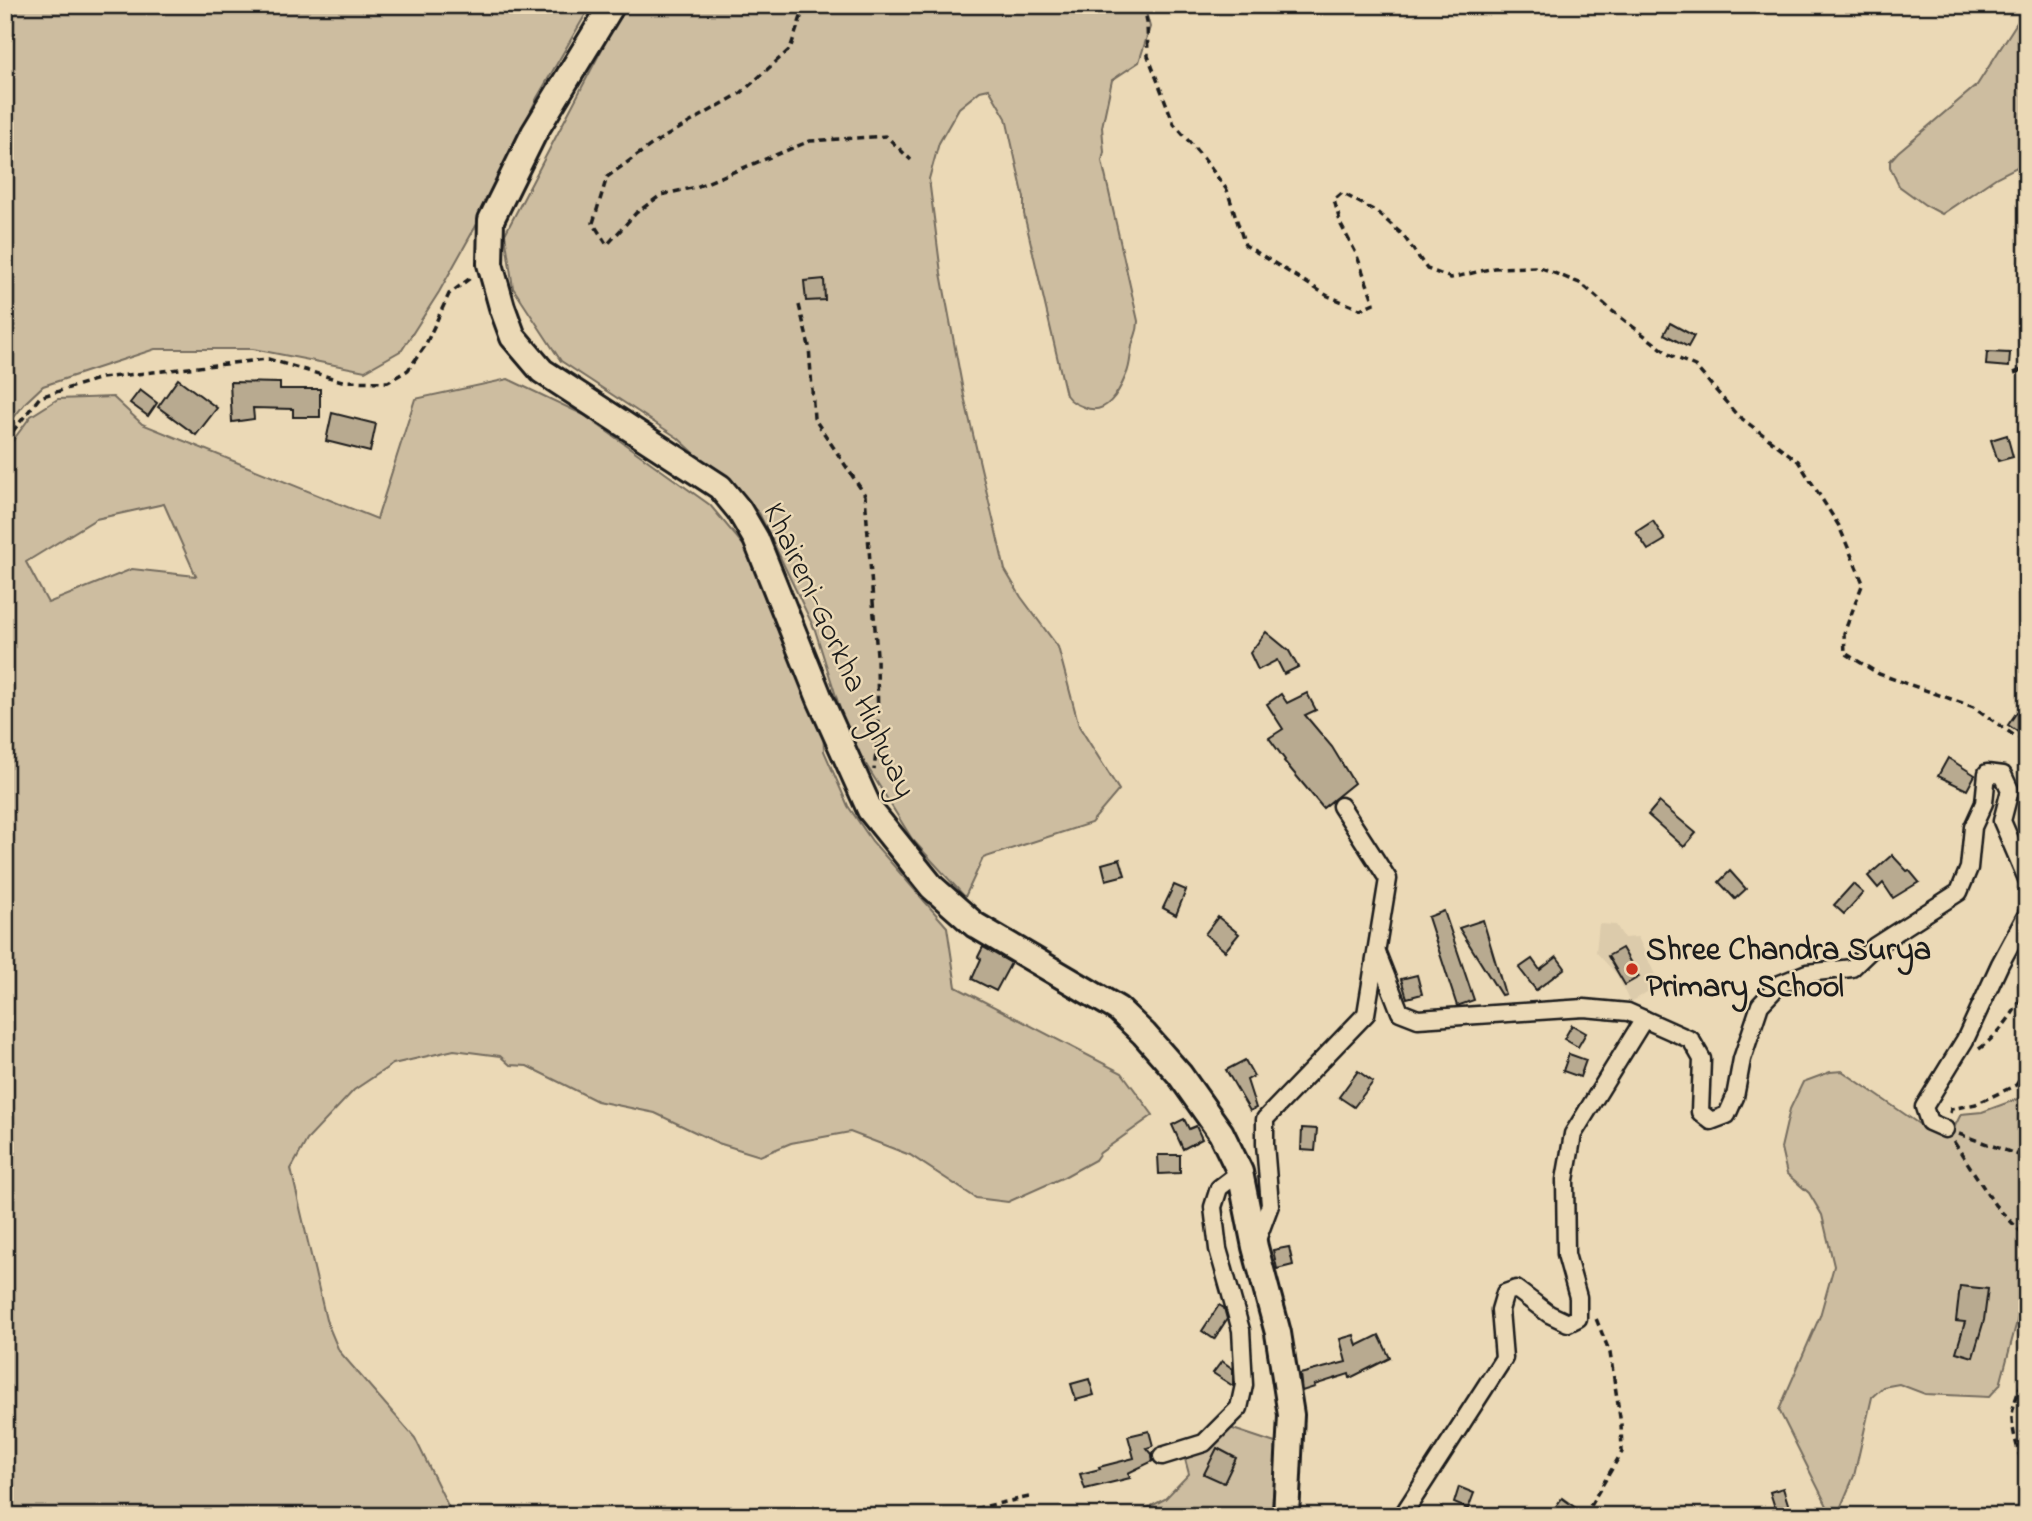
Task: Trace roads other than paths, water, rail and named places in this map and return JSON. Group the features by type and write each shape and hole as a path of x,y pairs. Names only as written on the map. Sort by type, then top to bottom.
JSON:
{"main road":[{"name":"Khaireni-Gorkha Highway","path":"612,5 534,133 491,220 490,264 513,337 542,371 720,487 757,539 820,699 870,810 932,887 975,925 1118,1009 1181,1075 1221,1133 1240,1172 1255,1247 1278,1333 1291,1415 1286,1516"}],"street":[{"path":"1377,953 1400,1012 1418,1018 1584,1008 1628,1012 1691,1040 1702,1059 1700,1112 1711,1121 1727,1115 1735,1097 1742,1059 1760,1005 1780,984 1807,973 1852,968 1875,946 1959,892 1969,868 1973,827 1984,803 1987,773 2003,775 2010,790 2002,821 2027,879"},
{"path":"1255,1247 1270,1205 1265,1119 1366,1014 1388,879 1341,806"},
{"path":"1945,1129 1929,1122 1924,1107 1965,1040 2000,964 2027,914"},
{"path":"1402,1516 1504,1358 1500,1310 1505,1293 1516,1289 1549,1314 1568,1323 1578,1318 1578,1297 1566,1254 1565,1181 1573,1134 1644,1019"},
{"path":"1162,1456 1203,1443 1239,1408 1244,1385 1241,1330 1219,1249 1213,1208 1219,1188 1240,1172"}],"place":[{"name":"Shree Chandra Surya Primary School","path":"1632,969"}]}
